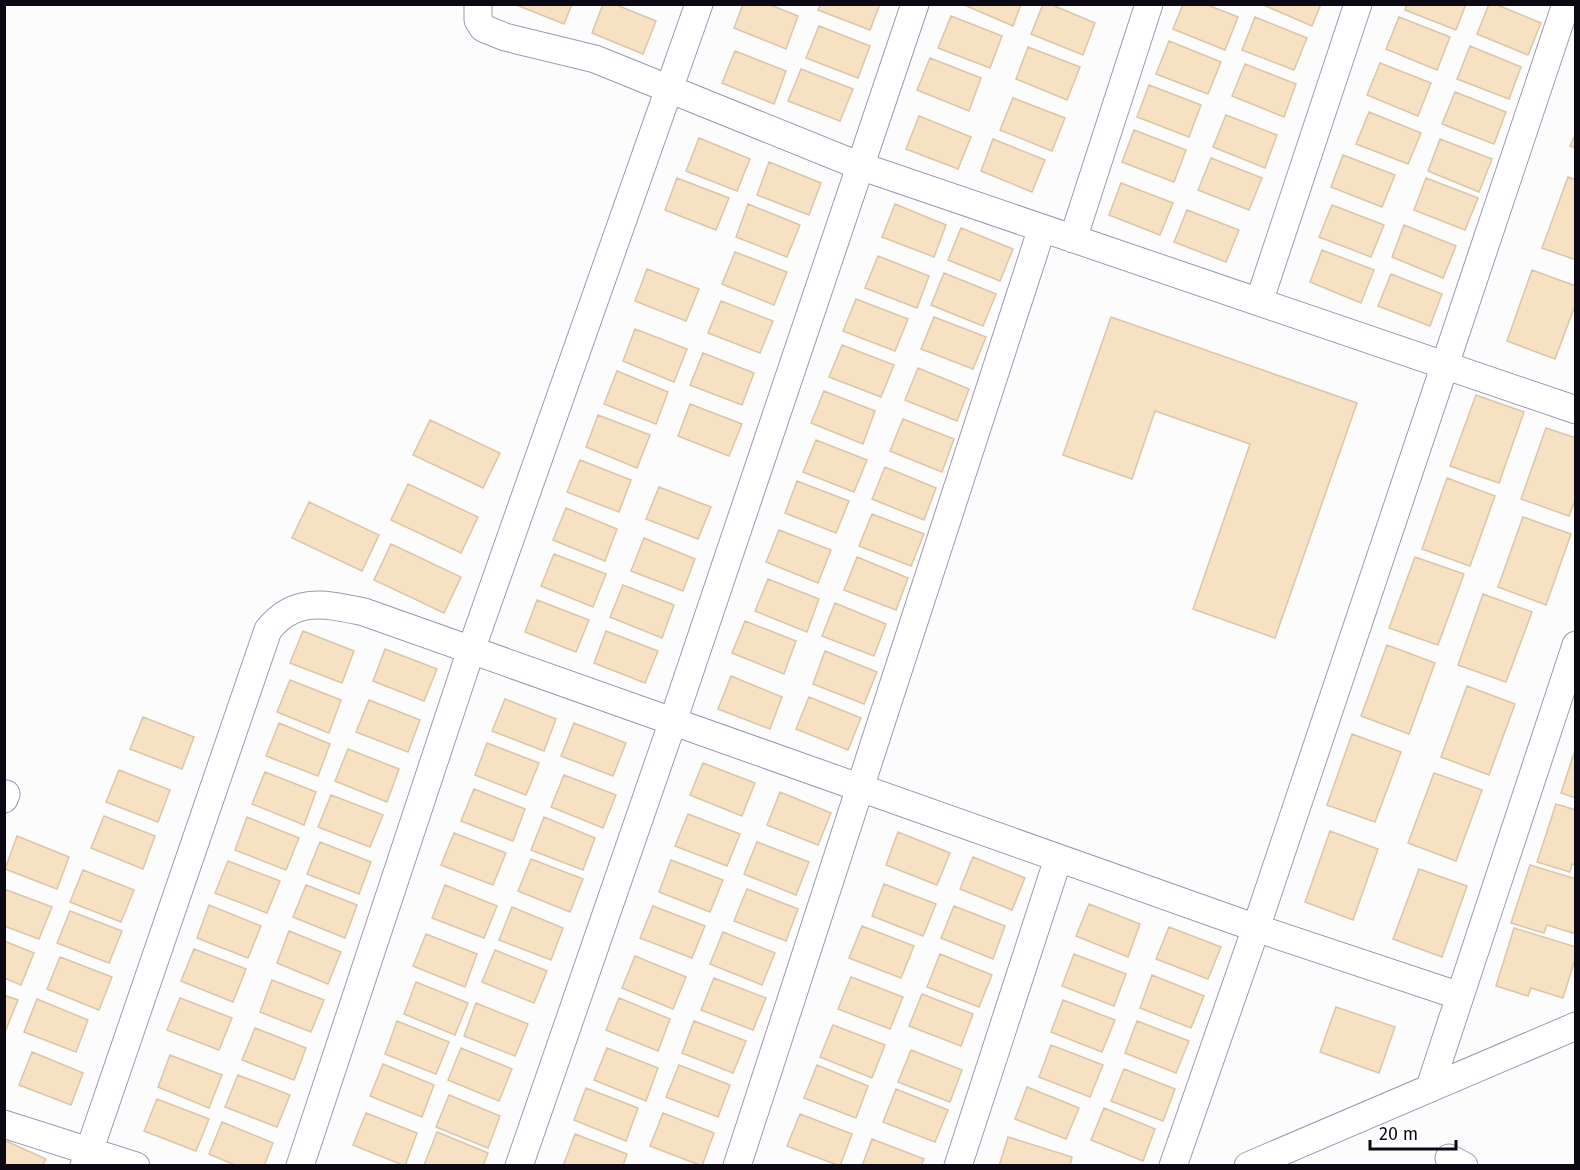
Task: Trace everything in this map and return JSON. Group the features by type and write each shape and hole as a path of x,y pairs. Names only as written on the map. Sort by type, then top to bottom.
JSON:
{"street":[{"path":"478,4 478,20 483,28 505,37 595,59 860,166 1575,410"},
{"path":"300,1166 471,650 699,4"},
{"path":"519,1166 673,722 915,4"},
{"path":"1073,238 1149,4"},
{"path":"1259,302 1358,4"},
{"path":"1173,1166 1256,928 1566,4"},
{"path":"736,1166 862,789 1042,228"},
{"path":"86,1158 268,630 278,618 297,608 325,603 364,612 1058,859 1460,996"},
{"path":"1430,1088 1575,645"},
{"path":"958,1166 1058,859"},
{"path":"1248,1166 1575,1026"},
{"path":"4,1124 86,1158 136,1166"}],"building":[{"path":"514,4 572,4 564,24"},
{"path":"603,4 614,4 656,21 643,54 592,33"},
{"path":"743,4 768,4 798,16 786,49 734,28"},
{"path":"821,4 880,4 870,30 818,10"},
{"path":"962,4 1021,4 1013,26"},
{"path":"1043,4 1050,4 1095,23 1083,55 1031,34"},
{"path":"1183,4 1205,4 1238,17 1225,50 1173,29"},
{"path":"1261,4 1321,4 1312,26"},
{"path":"1407,4 1466,4 1456,30 1405,10"},
{"path":"1489,4 1495,4 1541,23 1528,55 1477,34"},
{"path":"951,16 1002,36 990,68 938,48"},
{"path":"1255,17 1307,38 1294,70 1242,50"},
{"path":"1399,17 1450,37 1437,70 1386,49"},
{"path":"819,26 870,46 858,78 806,58"},
{"path":"1169,41 1221,62 1208,94 1156,74"},
{"path":"1470,46 1521,67 1509,99 1457,79"},
{"path":"1028,47 1080,67 1067,100 1016,79"},
{"path":"735,51 786,71 774,104 722,83"},
{"path":"930,58 981,78 969,111 917,90"},
{"path":"1380,63 1431,83 1418,116 1367,95"},
{"path":"1245,64 1296,84 1284,117 1232,96"},
{"path":"801,69 853,89 840,121 788,101"},
{"path":"1149,85 1201,105 1189,137 1137,117"},
{"path":"1455,92 1506,112 1494,144 1442,124"},
{"path":"1013,98 1065,118 1052,151 1000,130"},
{"path":"1369,112 1421,133 1408,164 1356,144"},
{"path":"1226,115 1277,135 1265,168 1213,147"},
{"path":"919,116 971,137 958,169 906,149"},
{"path":"1134,130 1186,150 1174,182 1122,162"},
{"path":"1576,133 1576,148 1570,146"},
{"path":"699,138 750,159 737,191 686,171"},
{"path":"993,139 1045,160 1032,192 981,171"},
{"path":"1440,139 1492,159 1479,192 1428,171"},
{"path":"1343,155 1395,175 1382,207 1331,187"},
{"path":"1211,158 1262,178 1249,210 1198,190"},
{"path":"769,162 821,183 809,215 757,195"},
{"path":"1568,177 1576,180 1576,260 1542,248"},
{"path":"677,178 729,198 716,230 665,210"},
{"path":"1426,178 1478,198 1465,230 1414,210"},
{"path":"1121,183 1173,203 1160,235 1109,215"},
{"path":"748,204 800,225 787,257 736,237"},
{"path":"895,204 946,225 934,257 882,237"},
{"path":"1332,205 1384,225 1371,257 1319,237"},
{"path":"1187,210 1239,230 1226,262 1174,242"},
{"path":"1404,225 1456,246 1443,278 1392,257"},
{"path":"961,228 1013,249 1000,281 948,260"},
{"path":"1322,250 1374,270 1361,303 1310,282"},
{"path":"735,252 787,272 774,305 722,284"},
{"path":"878,256 929,276 917,308 865,288"},
{"path":"647,269 699,289 686,321 635,301"},
{"path":"1532,270 1576,286 1576,303 1555,359 1507,341"},
{"path":"944,273 996,294 983,326 931,305"},
{"path":"1391,274 1442,294 1430,326 1378,306"},
{"path":"856,299 908,319 895,351 843,331"},
{"path":"721,301 773,321 760,353 708,333"},
{"path":"934,317 986,337 973,369 921,349"},
{"path":"1111,317 1357,403 1275,638 1193,609 1250,444 1155,411 1132,479 1063,455"},
{"path":"635,329 687,349 674,382 623,361"},
{"path":"842,345 894,365 881,397 829,377"},
{"path":"703,353 754,373 742,405 690,385"},
{"path":"918,368 969,389 957,421 905,400"},
{"path":"617,371 668,392 656,424 604,404"},
{"path":"824,391 875,411 863,444 811,423"},
{"path":"1476,395 1524,412 1499,483 1450,466"},
{"path":"690,404 742,424 729,456 678,436"},
{"path":"598,415 650,435 637,468 586,447"},
{"path":"903,419 954,439 942,472 890,451"},
{"path":"430,420 500,453 483,488 413,455"},
{"path":"1546,428 1576,438 1576,498 1569,516 1521,499"},
{"path":"816,440 867,460 854,492 803,472"},
{"path":"580,460 631,480 619,512 567,492"},
{"path":"885,467 936,488 924,520 872,499"},
{"path":"1447,478 1495,496 1470,566 1422,549"},
{"path":"797,481 849,501 836,533 785,513"},
{"path":"408,484 478,517 461,553 391,520"},
{"path":"659,487 711,507 698,539 646,519"},
{"path":"309,502 379,535 362,571 292,538"},
{"path":"566,508 617,529 605,561 553,540"},
{"path":"872,514 924,534 911,566 859,546"},
{"path":"1523,517 1571,534 1546,605 1498,587"},
{"path":"779,530 831,550 818,583 766,562"},
{"path":"644,538 695,559 683,591 631,571"},
{"path":"391,544 461,577 444,613 374,580"},
{"path":"554,554 606,574 593,607 541,586"},
{"path":"857,557 908,578 896,610 844,590"},
{"path":"1415,557 1464,574 1438,645 1389,628"},
{"path":"768,579 819,599 807,632 755,611"},
{"path":"623,585 674,605 662,638 610,617"},
{"path":"1483,594 1532,612 1506,682 1458,665"},
{"path":"537,600 589,620 576,652 525,632"},
{"path":"835,603 886,624 874,656 822,636"},
{"path":"745,621 796,641 784,674 732,653"},
{"path":"303,631 354,651 342,683 290,663"},
{"path":"606,631 658,651 645,683 594,663"},
{"path":"1387,645 1435,663 1409,734 1361,716"},
{"path":"385,649 437,669 424,701 373,681"},
{"path":"825,651 877,672 864,704 813,684"},
{"path":"731,676 782,697 770,729 718,709"},
{"path":"290,680 341,700 329,733 277,712"},
{"path":"1467,686 1515,704 1489,775 1441,757"},
{"path":"809,697 861,718 848,750 796,729"},
{"path":"505,699 556,719 544,751 492,731"},
{"path":"369,700 420,720 408,752 356,732"},
{"path":"143,717 194,737 182,769 130,749"},
{"path":"279,723 330,744 318,776 266,756"},
{"path":"574,723 626,743 613,776 561,756"},
{"path":"1352,734 1401,752 1375,822 1327,805"},
{"path":"487,743 539,763 526,795 475,775"},
{"path":"1576,747 1576,798 1561,793"},
{"path":"348,749 399,769 387,802 335,781"},
{"path":"703,763 755,783 742,816 690,795"},
{"path":"119,770 170,790 158,822 106,802"},
{"path":"265,772 316,792 304,825 252,804"},
{"path":"1434,773 1482,790 1456,861 1408,843"},
{"path":"564,775 616,795 603,828 551,807"},
{"path":"474,789 525,809 513,841 461,821"},
{"path":"780,792 831,813 818,845 767,825"},
{"path":"331,795 383,815 370,847 318,827"},
{"path":"1556,804 1576,810 1576,865 1572,864 1570,872 1537,862"},
{"path":"688,814 740,834 727,866 675,846"},
{"path":"104,816 155,836 143,869 91,848"},
{"path":"247,817 299,838 286,870 235,850"},
{"path":"544,817 595,838 583,870 531,850"},
{"path":"1330,831 1378,849 1353,920 1305,902"},
{"path":"898,832 950,853 937,885 886,865"},
{"path":"454,833 506,853 493,885 441,865"},
{"path":"17,836 69,857 57,889 5,869"},
{"path":"320,842 371,862 359,894 307,874"},
{"path":"757,842 809,862 796,895 744,874"},
{"path":"973,857 1025,878 1012,910 960,889"},
{"path":"531,859 583,879 570,912 518,891"},
{"path":"671,860 723,880 710,912 659,892"},
{"path":"228,861 280,881 267,913 215,893"},
{"path":"1530,865 1576,879 1576,934 1547,925 1544,933 1511,923"},
{"path":"1419,869 1467,886 1442,957 1393,939"},
{"path":"83,870 134,890 121,922 70,902"},
{"path":"884,884 936,904 923,936 872,916"},
{"path":"306,885 357,905 345,938 293,917"},
{"path":"445,885 497,906 484,938 432,918"},
{"path":"4,889 52,907 39,939 4,926"},
{"path":"747,889 798,909 786,941 734,921"},
{"path":"1089,904 1140,924 1128,957 1076,936"},
{"path":"209,905 261,926 248,958 197,938"},
{"path":"653,906 705,926 692,958 640,938"},
{"path":"954,906 1005,926 993,959 941,938"},
{"path":"512,907 563,928 551,960 499,940"},
{"path":"70,911 122,931 109,963 57,943"},
{"path":"862,926 914,946 901,978 849,958"},
{"path":"1169,927 1221,947 1208,979 1156,959"},
{"path":"1514,928 1576,947 1576,956 1563,998 1531,988 1528,996 1496,986"},
{"path":"289,931 341,952 328,984 277,963"},
{"path":"723,932 775,953 762,985 710,964"},
{"path":"426,934 477,954 465,987 413,966"},
{"path":"4,941 34,953 21,985 4,978"},
{"path":"194,949 246,969 233,1002 181,981"},
{"path":"495,950 547,971 534,1003 482,982"},
{"path":"940,954 992,975 979,1007 927,987"},
{"path":"1074,954 1126,974 1114,1006 1062,986"},
{"path":"635,956 686,977 673,1009 622,988"},
{"path":"60,957 112,977 99,1010 47,989"},
{"path":"1152,975 1204,996 1191,1028 1140,1008"},
{"path":"851,977 903,997 890,1029 838,1009"},
{"path":"714,978 766,998 753,1030 701,1010"},
{"path":"272,980 324,1000 311,1032 260,1012"},
{"path":"416,982 468,1003 455,1035 404,1014"},
{"path":"922,994 973,1014 961,1046 909,1026"},
{"path":"4,995 18,1000 5,1032 4,1032"},
{"path":"180,998 232,1018 219,1050 167,1030"},
{"path":"619,998 670,1019 658,1051 606,1030"},
{"path":"37,999 88,1020 76,1052 24,1032"},
{"path":"1063,1000 1115,1020 1102,1052 1051,1032"},
{"path":"476,1003 528,1024 515,1056 464,1036"},
{"path":"1336,1007 1395,1027 1379,1073 1320,1052"},
{"path":"397,1021 449,1042 436,1074 385,1054"},
{"path":"694,1021 746,1041 733,1073 682,1053"},
{"path":"1137,1021 1189,1041 1176,1073 1125,1053"},
{"path":"833,1025 885,1045 872,1078 820,1057"},
{"path":"255,1028 306,1048 294,1080 242,1060"},
{"path":"1051,1045 1103,1065 1090,1097 1039,1077"},
{"path":"461,1048 512,1069 499,1101 448,1080"},
{"path":"607,1048 658,1068 646,1101 594,1080"},
{"path":"911,1050 962,1070 950,1102 898,1082"},
{"path":"32,1052 83,1073 71,1105 19,1085"},
{"path":"170,1055 222,1075 209,1108 158,1087"},
{"path":"383,1064 434,1085 422,1117 370,1096"},
{"path":"679,1065 730,1085 718,1117 666,1097"},
{"path":"817,1065 868,1086 856,1118 804,1098"},
{"path":"1124,1069 1175,1089 1163,1121 1111,1101"},
{"path":"238,1075 290,1095 277,1127 225,1107"},
{"path":"1027,1087 1079,1108 1066,1139 1015,1119"},
{"path":"586,1088 638,1108 626,1141 574,1120"},
{"path":"896,1089 948,1110 935,1142 883,1122"},
{"path":"449,1095 500,1116 488,1148 436,1127"},
{"path":"157,1099 209,1119 196,1151 144,1131"},
{"path":"1104,1108 1155,1129 1143,1161 1091,1140"},
{"path":"366,1113 417,1133 405,1166 353,1145"},
{"path":"663,1113 714,1133 702,1166 650,1146"},
{"path":"800,1114 852,1134 840,1166 787,1146"},
{"path":"222,1122 273,1143 264,1166 237,1166 209,1154"},
{"path":"437,1132 488,1153 483,1166 424,1165"},
{"path":"575,1134 627,1154 623,1166 563,1166"},
{"path":"1008,1137 1072,1157 1070,1166 999,1166"},
{"path":"872,1139 924,1159 921,1166 862,1166"},
{"path":"4,1140 46,1159 42,1166 4,1166"}]}
